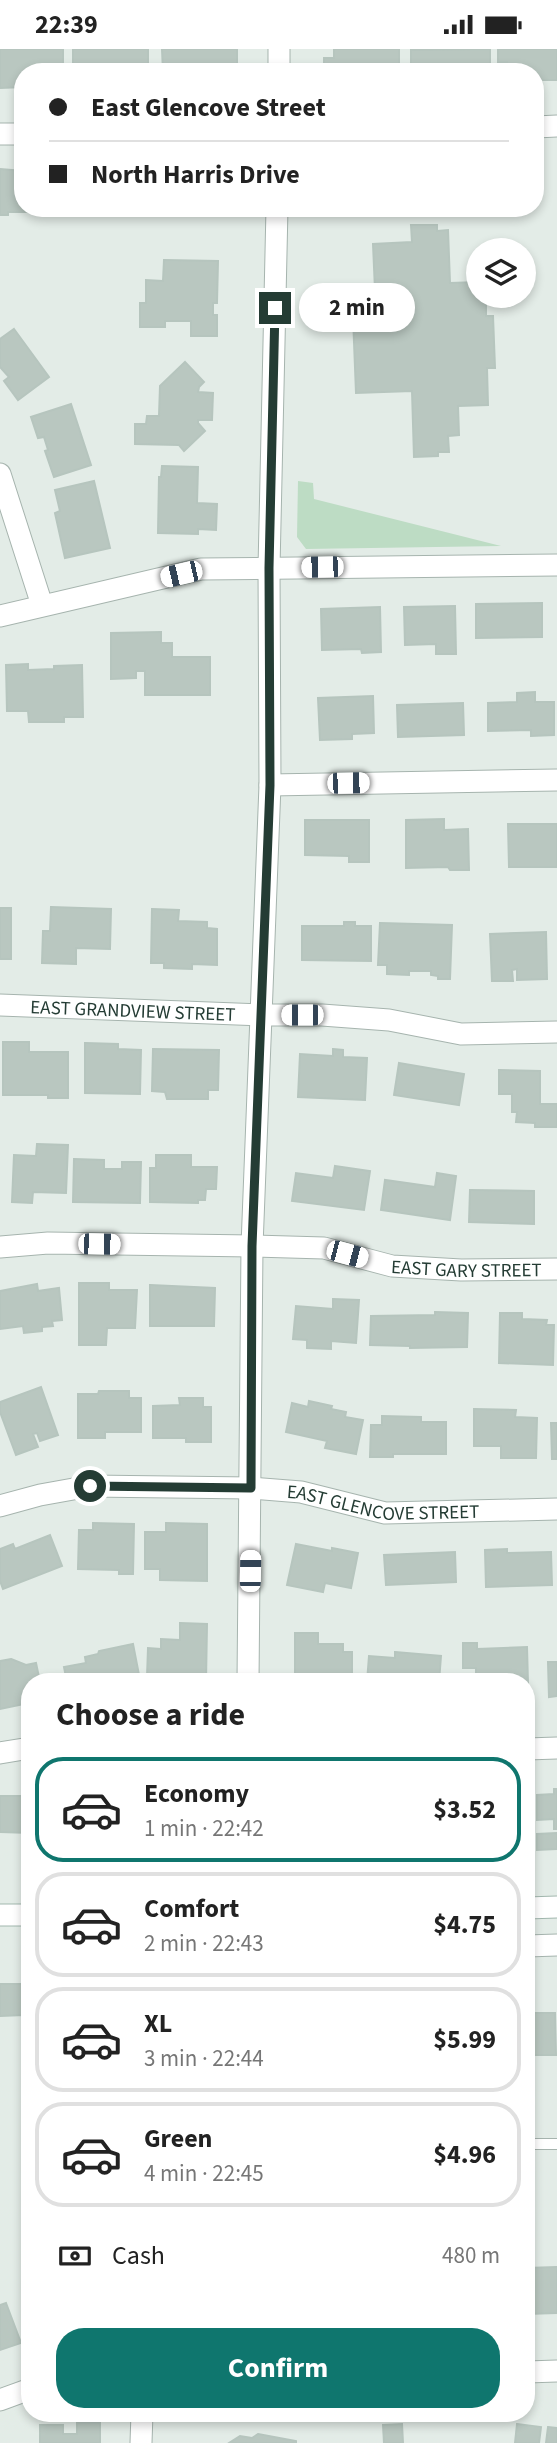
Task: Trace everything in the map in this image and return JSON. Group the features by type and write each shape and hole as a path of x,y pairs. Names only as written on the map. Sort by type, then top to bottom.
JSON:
{"street":[{"path":"248,1673 252,1246 270,785 269,568 277,217"},
{"path":"0,474 42,605"},
{"path":"0,616 201,569 557,565"},
{"path":"270,785 557,780"},
{"name":"EAST GRANDVIEW STREET","path":"0,1005 322,1015 389,1020 461,1034 557,1032"},
{"name":"EAST GARY STREET","path":"0,1247 48,1243 324,1248 392,1266 461,1271 557,1269"},
{"name":"EAST GLENCOVE STREET","path":"0,1506 90,1486 251,1488 301,1492 385,1513 557,1509"},
{"path":"535,1749 557,1748"},
{"path":"0,1753 21,1750"},
{"path":"535,1908 557,1907"},
{"path":"0,1915 21,1915"},
{"path":"535,1945 557,1945"},
{"path":"535,2372 557,2371"},
{"path":"0,2400 21,2392"},
{"path":"141,2443 142,2422"}],"lane":[{"path":"535,2144 557,2144"}],"green space":[{"path":"298,481 313,483 314,499 501,546 306,549 297,537"}],"building":[{"path":"0,49 63,49 63,63 14,63 14,87 0,88"},
{"path":"73,49 148,49 148,63 73,63"},
{"path":"162,49 237,49 237,63 163,63"},
{"path":"334,49 399,49 399,63 324,63 324,58 334,58"},
{"path":"490,49 490,63 411,63 411,50"},
{"path":"498,49 557,49 557,80 544,80 544,63 498,62"},
{"path":"0,169 14,170 14,212 0,215"},
{"path":"411,225 437,225 437,231 448,230 450,283 466,282 466,308 486,308 486,316 493,316 495,368 487,368 488,405 458,406 459,435 448,436 449,452 438,452 438,456 414,457 412,391 356,393 352,291 375,290 373,244 412,242"},
{"path":"164,260 218,261 217,303 213,303 213,315 217,315 217,336 191,336 191,321 165,321 165,327 140,327 140,303 146,303 146,280 163,281"},
{"path":"14,329 49,377 18,400 4,381 9,377 0,367 0,339"},
{"path":"185,362 204,382 198,392 213,393 212,420 198,420 205,431 184,451 179,445 135,444 135,424 146,424 147,416 159,416 160,386"},
{"path":"71,404 91,465 54,477 45,451 48,450 44,437 38,438 31,417"},
{"path":"162,466 198,467 197,503 217,504 216,530 198,529 198,534 158,533 159,477"},
{"path":"94,481 110,548 65,558 55,513 60,511 55,490"},
{"path":"542,603 542,637 476,638 476,604"},
{"path":"455,606 456,654 436,654 436,644 405,645 404,607"},
{"path":"380,607 381,652 362,653 361,649 322,650 321,609"},
{"path":"161,632 161,643 172,643 172,657 210,657 210,695 145,695 145,671 136,671 136,678 111,679 111,633"},
{"path":"28,664 28,670 82,665 83,717 64,717 64,722 29,722 28,711 7,711 6,665"},
{"path":"535,692 535,702 554,702 554,735 531,736 531,730 488,731 488,703 517,702 517,693"},
{"path":"373,696 374,733 352,734 352,739 320,740 318,698"},
{"path":"463,703 464,735 398,737 397,705"},
{"path":"444,819 444,830 468,829 469,870 450,870 448,867 406,868 406,820"},
{"path":"305,820 369,820 369,862 349,862 349,856 305,855"},
{"path":"508,824 557,824 557,867 509,867"},
{"path":"51,907 111,909 110,949 76,948 76,964 42,963 43,931 50,931"},
{"path":"0,908 11,908 11,959 0,959"},
{"path":"152,909 179,910 178,921 207,922 207,928 217,929 217,965 192,964 192,969 164,968 164,963 151,963"},
{"path":"344,922 355,922 355,926 371,926 371,961 302,960 302,926 344,926"},
{"path":"380,923 452,925 450,979 438,979 438,976 431,975 431,971 409,971 409,975 387,974 387,965 378,965"},
{"path":"546,932 547,979 517,980 517,969 512,970 513,981 492,981 490,934"},
{"path":"3,1042 29,1042 29,1052 68,1052 68,1098 3,1095"},
{"path":"85,1043 118,1044 118,1049 141,1050 140,1094 85,1093"},
{"path":"153,1049 219,1050 218,1090 208,1090 208,1099 167,1099 165,1092 152,1091"},
{"path":"333,1049 343,1050 343,1057 367,1058 365,1100 298,1097 300,1054 333,1056"},
{"path":"399,1063 464,1074 459,1105 394,1095"},
{"path":"499,1070 540,1071 540,1104 557,1104 557,1127 535,1127 535,1123 516,1122 517,1112 512,1112 512,1094 499,1094"},
{"path":"37,1144 68,1145 66,1193 33,1192 32,1203 12,1202 14,1155 36,1156"},
{"path":"156,1155 191,1155 191,1167 217,1167 216,1189 206,1189 205,1200 198,1200 198,1203 150,1202 150,1168 156,1168"},
{"path":"74,1159 104,1160 104,1169 122,1169 122,1162 141,1162 140,1203 73,1202"},
{"path":"335,1166 370,1171 364,1210 292,1201 296,1173 333,1178"},
{"path":"437,1173 456,1176 450,1220 381,1210 385,1180 435,1187"},
{"path":"470,1190 534,1191 534,1224 469,1222"},
{"path":"79,1283 109,1283 109,1290 137,1290 135,1328 107,1328 106,1345 79,1345"},
{"path":"37,1284 38,1291 59,1288 62,1320 52,1321 53,1326 42,1327 42,1331 24,1333 23,1326 0,1329 0,1291"},
{"path":"150,1285 215,1288 214,1326 150,1326"},
{"path":"333,1299 359,1300 356,1343 331,1341 331,1349 307,1348 307,1340 293,1339 296,1306 333,1309"},
{"path":"435,1312 468,1313 467,1347 410,1348 370,1345 371,1316 435,1315"},
{"path":"500,1313 522,1313 522,1319 547,1320 546,1325 554,1325 553,1365 499,1363"},
{"path":"41,1387 58,1435 40,1441 37,1433 33,1434 38,1447 16,1455 0,1412 0,1402"},
{"path":"99,1391 129,1391 129,1398 141,1398 141,1432 105,1432 105,1438 78,1438 78,1394 98,1394"},
{"path":"179,1398 203,1398 203,1407 211,1407 211,1442 186,1442 186,1438 153,1438 153,1406 180,1405"},
{"path":"309,1401 346,1412 345,1417 363,1420 356,1454 325,1448 327,1441 286,1432 292,1403 308,1407"},
{"path":"474,1409 516,1410 515,1417 537,1418 536,1458 501,1458 501,1446 474,1446"},
{"path":"382,1416 421,1417 421,1422 446,1422 446,1454 370,1457 371,1425 382,1425"},
{"path":"551,1423 557,1423 557,1459 552,1459"},
{"path":"93,1523 134,1524 133,1574 119,1574 119,1570 78,1569 79,1530 93,1530"},
{"path":"166,1523 207,1524 207,1581 160,1580 160,1569 145,1569 145,1532 166,1532"},
{"path":"50,1535 62,1566 3,1589 0,1581 0,1549 13,1544 15,1549"},
{"path":"296,1544 358,1553 351,1588 325,1583 323,1592 287,1585"},
{"path":"507,1549 507,1553 551,1552 552,1585 486,1587 485,1550"},
{"path":"455,1552 456,1582 386,1585 384,1555"},
{"path":"180,1623 207,1624 206,1673 147,1673 148,1648 161,1649 161,1639 180,1640"},
{"path":"295,1633 318,1633 318,1644 343,1644 343,1652 352,1652 352,1673 295,1673"},
{"path":"463,1643 477,1643 477,1649 527,1647 528,1673 476,1673 476,1668 463,1668"},
{"path":"133,1644 139,1673 65,1673 64,1667 86,1663 85,1657 98,1654 99,1651"},
{"path":"395,1652 441,1656 440,1673 368,1673 369,1656 395,1658"},
{"path":"11,1659 26,1665 36,1663 38,1673 21,1673 21,1705 0,1709 0,1661"},
{"path":"548,1662 557,1662 557,1696 549,1697"},
{"path":"554,1789 557,1789 557,1829 554,1829 554,1819 537,1820 537,1795 554,1794"},
{"path":"0,1796 21,1796 21,1833 0,1832"},
{"path":"557,1833 557,1849 537,1850 537,1834"},
{"path":"0,1984 21,1984 21,2015 0,2016"},
{"path":"535,2013 555,2013 556,2055 535,2055"},
{"path":"557,2267 557,2313 535,2314 535,2268"},
{"path":"6,2303 21,2343 0,2350 0,2305"},
{"path":"77,2423 100,2423 100,2443 40,2443 40,2425 63,2425 63,2434 77,2434"},
{"path":"402,2424 403,2443 384,2443 383,2425"},
{"path":"517,2424 541,2427 539,2443 515,2443"},
{"path":"548,2427 557,2428 557,2443 546,2443"},
{"path":"258,2434 296,2443 229,2443 240,2436 252,2438"}],"route":[{"path":"90,1486 251,1488 252,1246 270,785 269,568 275,308"}]}
